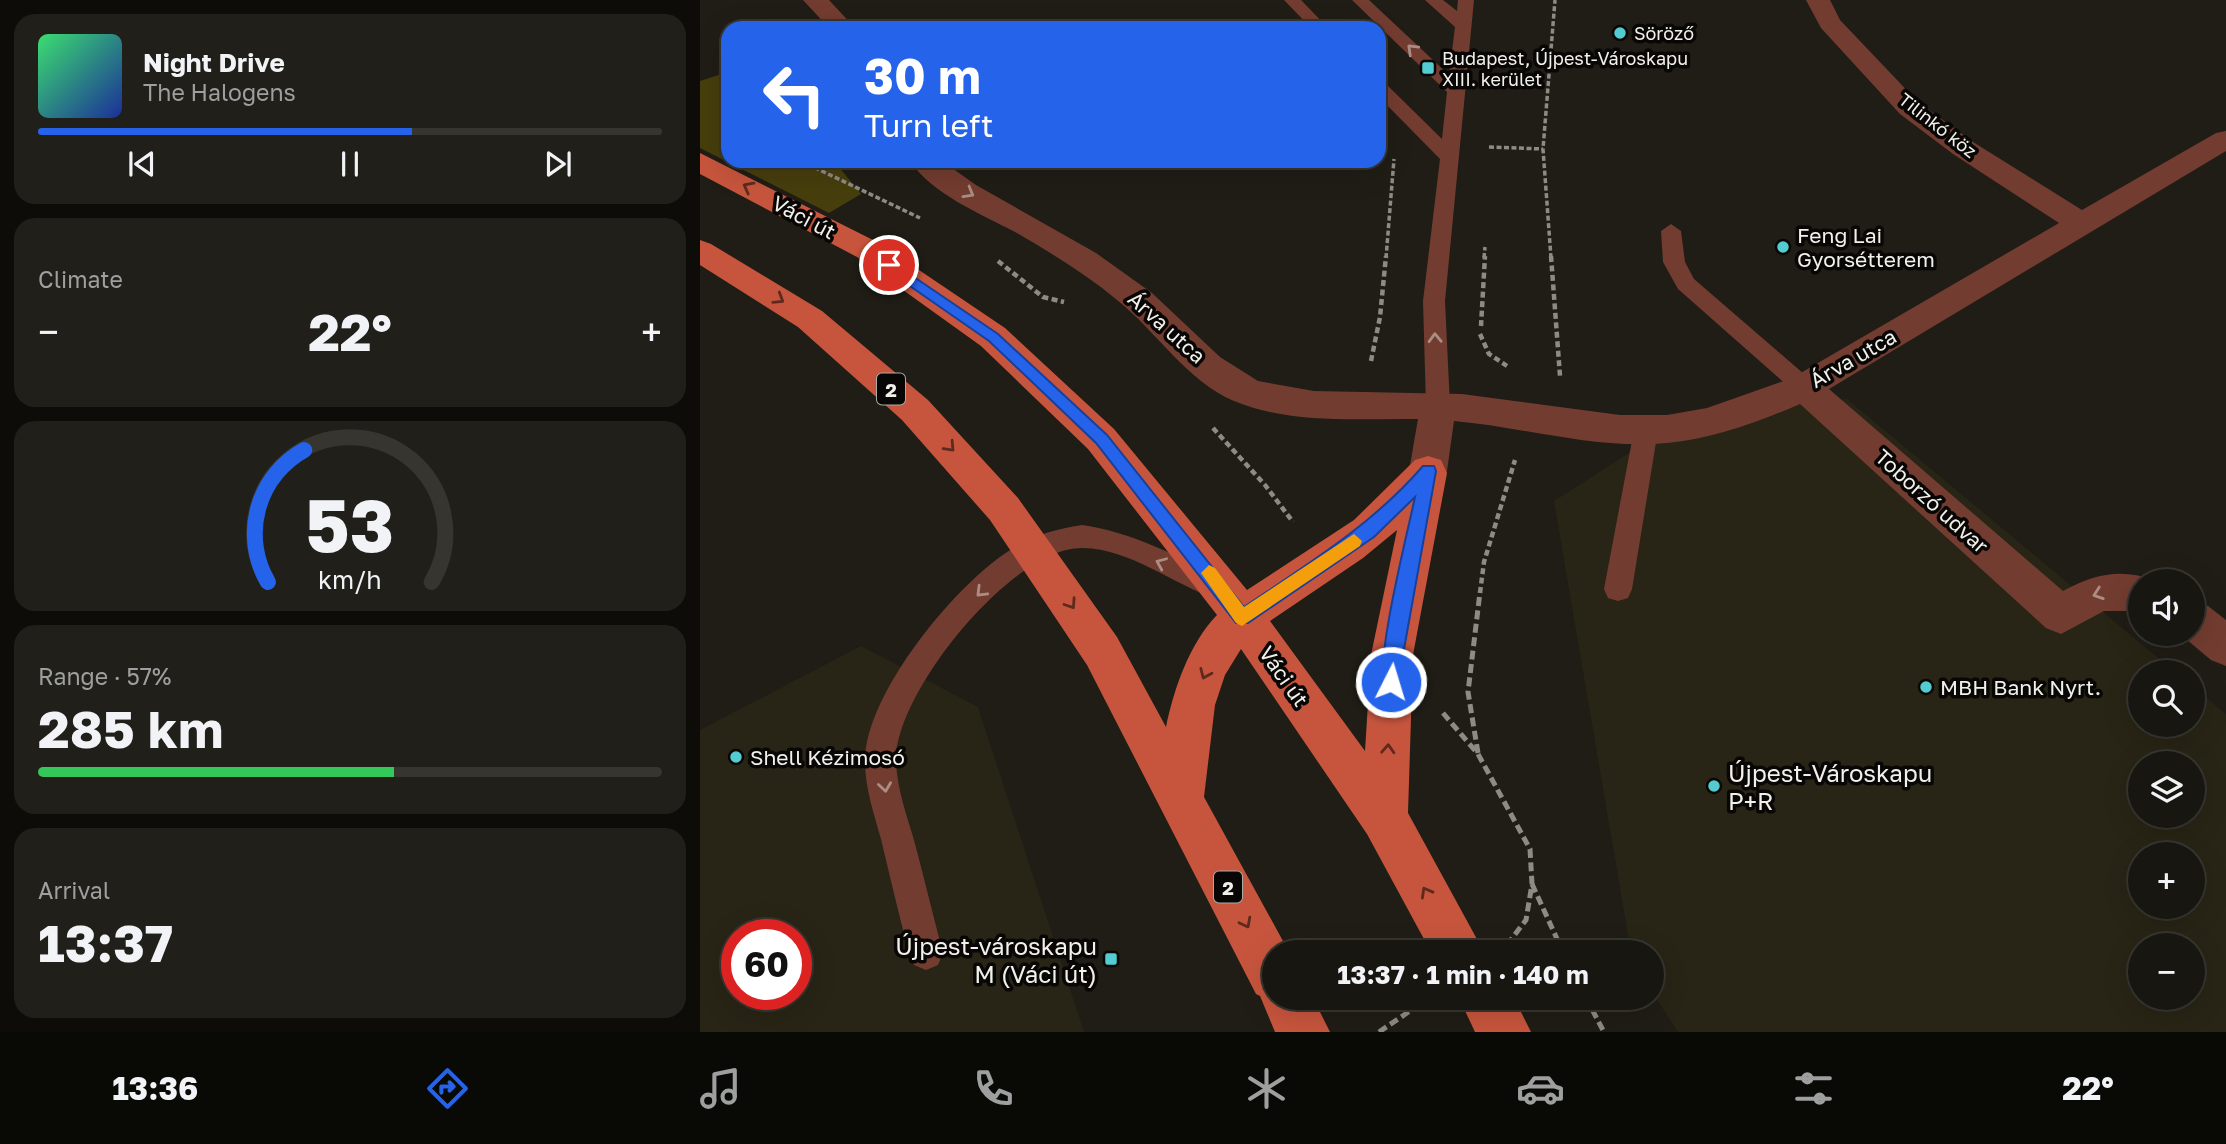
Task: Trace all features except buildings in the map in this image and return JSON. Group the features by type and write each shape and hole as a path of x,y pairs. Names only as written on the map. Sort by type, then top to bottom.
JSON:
{"main road":[{"name":"Váci út","path":"700,162 868,250 993,337 1101,439 1233,604 1384,817 1452,940"},
{"name":"2","path":"700,251 810,319 915,410 976,474 1033,547 1102,651 1262,953"},
{"path":"1181,797 1184,748 1192,704 1233,604 1323,563 1368,532 1400,504 1428,471"},
{"path":"1384,817 1392,655 1428,471"},
{"path":"1291,1010 1303,1032"},
{"path":"1492,1010 1504,1032"}],"street":[{"path":"816,0 836,21"},
{"name":"Tilinkó köz","path":"1818,0 1830,23 1909,108 1963,148 2082,224"},
{"name":"Árva utca","path":"934,168 960,188 1111,279 1154,313 1216,372 1242,389 1273,399 1438,406 1646,430 1686,426 1729,416 1804,387 2226,139"},
{"name":"Toborzó udvar","path":"1804,387 2061,615 2104,590 2128,592"},
{"path":"1428,471 1438,406"},
{"path":"2205,629 2226,646"}],"lane":[{"path":"1292,0 1313,21"},
{"path":"1360,0 1382,21"},
{"path":"1433,0 1463,25"},
{"path":"1438,406 1434,301 1466,0"},
{"path":"1386,25 1456,91"},
{"path":"1386,94 1449,157"},
{"path":"1671,231 1674,262 1686,284 1804,387"},
{"path":"1618,589 1646,430"},
{"path":"926,953 884,790 881,750 892,710 912,673 957,617 994,579 1033,547 1062,537 1099,539 1233,604"}],"path":[{"path":"1478,754 1468,692 1484,562 1514,460 1549,420 1562,390 1543,149 1555,0"},
{"path":"1488,147 1543,149"},
{"path":"1363,404 1381,303 1396,164 1390,153"},
{"path":"816,168 928,222"},
{"path":"1485,238 1480,335 1485,349 1497,362 1517,369"},
{"path":"988,253 1043,296 1067,303"},
{"path":"1550,371 1559,370"},
{"path":"1209,422 1225,444 1265,485 1323,563"},
{"path":"1392,655 1478,754 1526,838 1532,861 1532,884 1526,920 1512,940"},
{"path":"1532,884 1558,940"},
{"path":"1379,1032 1411,1010"},
{"path":"1592,1010 1604,1032"}],"shaded area":[{"path":"721,74 721,159 700,148 700,81"},
{"path":"740,168 840,168 861,194 829,213"},
{"path":"1847,399 2128,633 2128,646 2144,646 2161,660 2128,660 2128,737 2205,737 2205,697 2226,714 2226,1032 1678,1032 1664,1010 1664,940 1629,940 1554,501 1689,415"},
{"path":"861,646 978,707 1084,1032 700,1032 700,730"}],"slow traffic":[{"path":"1209,573 1242,618 1354,541"}],"place":[{"name":"Söröző","path":"1620,33"},
{"name":"Budapest, Újpest-Városkapu XIII. kerület","path":"1428,68"},
{"name":"Feng Lai Gyorsétterem","path":"1783,247"},
{"name":"MBH Bank Nyrt.","path":"1926,687"},
{"name":"Shell Kézimosó","path":"736,757"},
{"name":"Újpest-Városkapu P+R","path":"1714,786"},
{"name":"Újpest-városkapu M (Váci út)","path":"1111,959"}],"route":[{"path":"889,265 993,337 1101,439 1224,591 1242,618 1368,532 1400,504 1428,471 1392,655 1391,682"}]}
